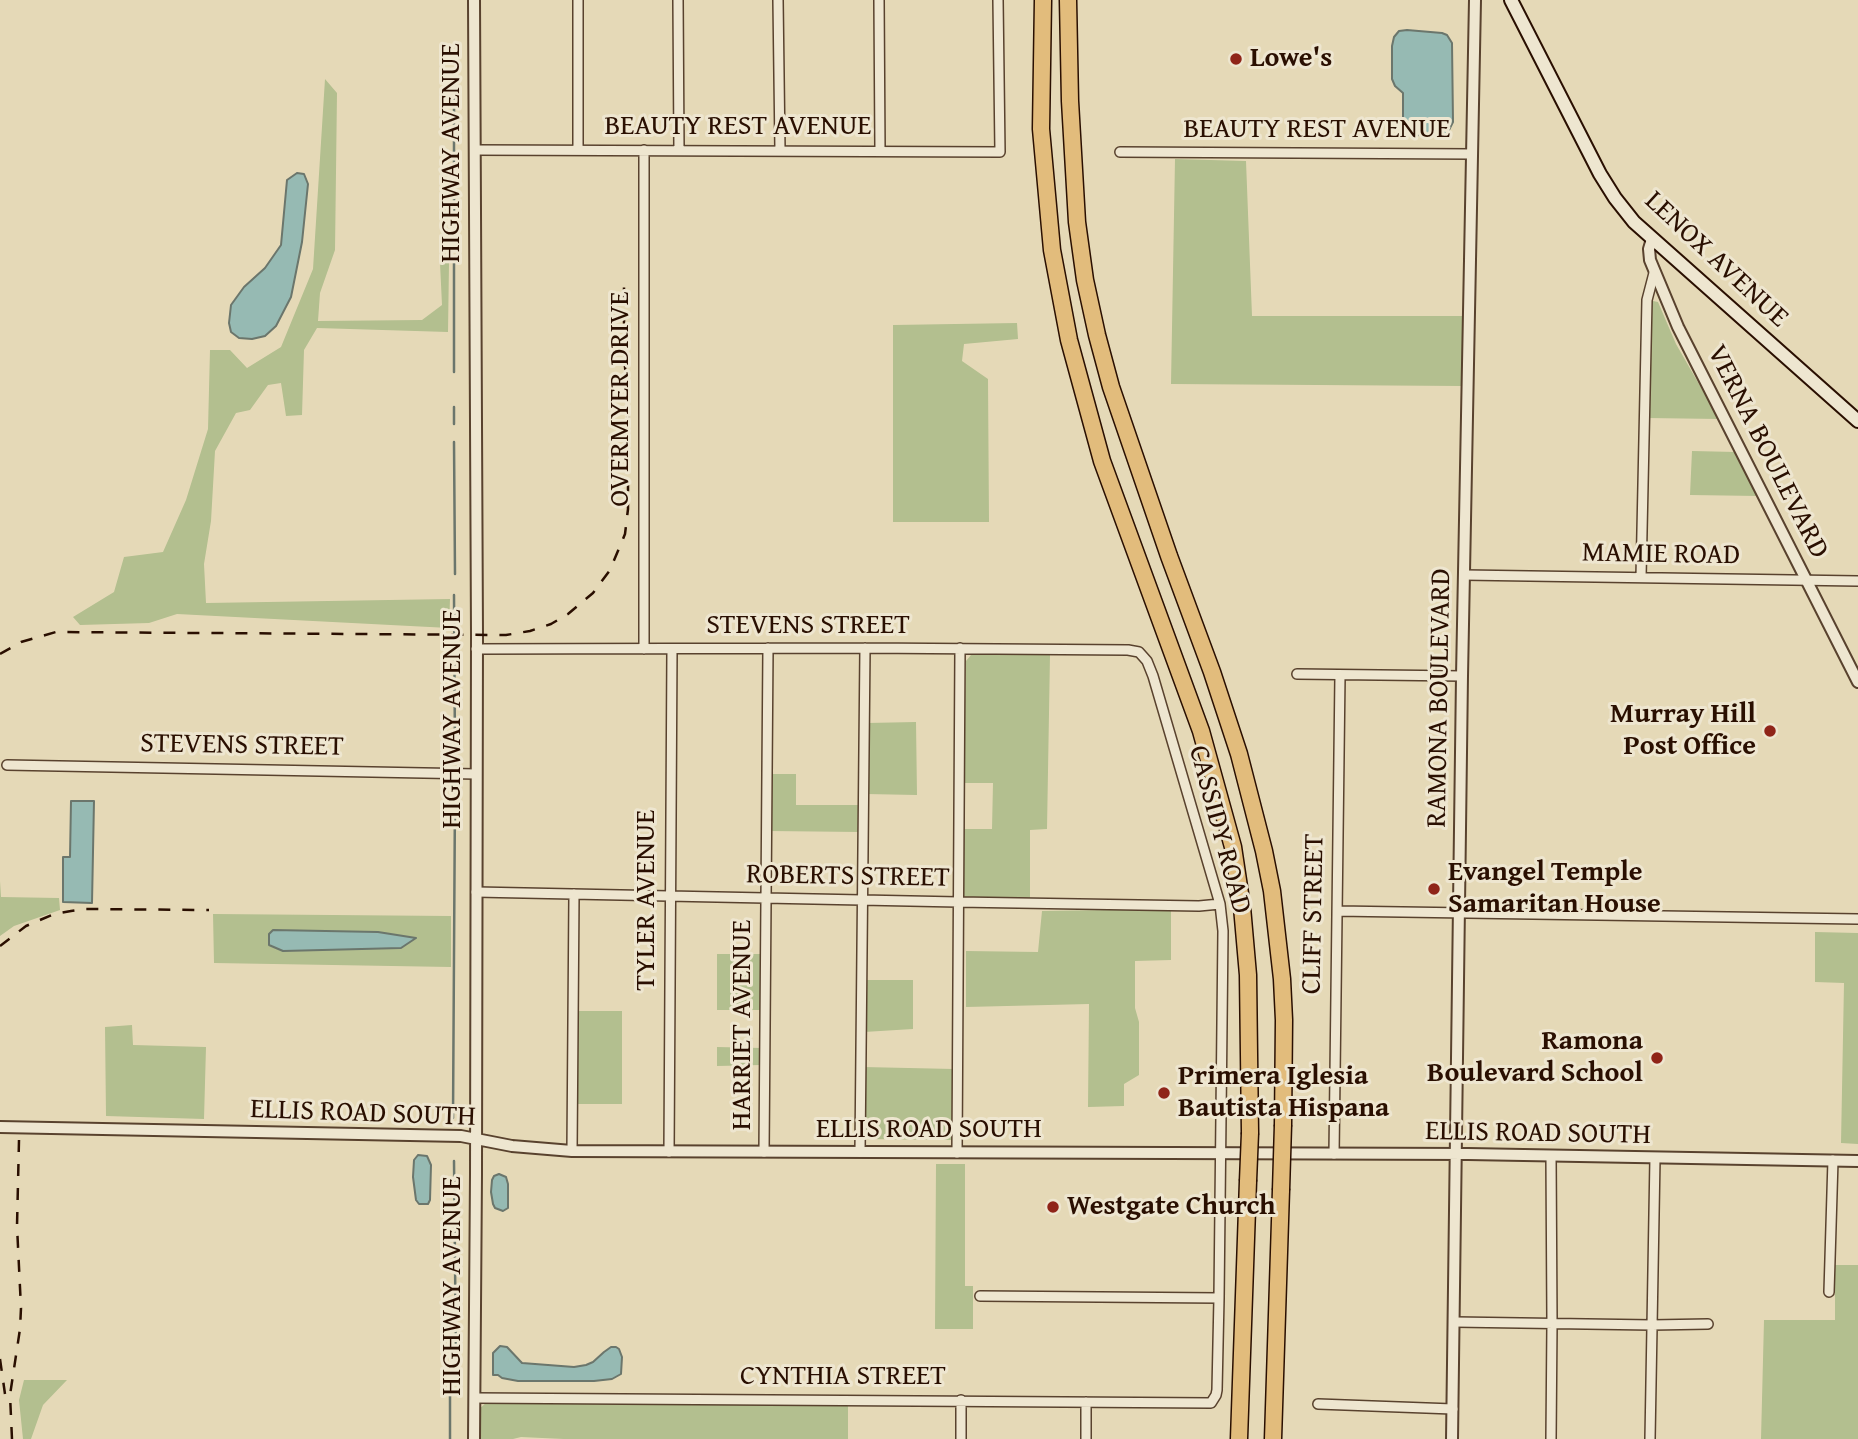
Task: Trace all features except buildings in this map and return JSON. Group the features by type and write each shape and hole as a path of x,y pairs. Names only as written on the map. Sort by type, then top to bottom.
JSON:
{"highway":[{"path":"1041,0 1041,129 1052,250 1069,340 1102,461 1200,731 1233,847 1242,907 1248,975 1250,1133 1239,1439"},
{"path":"1068,0 1069,101 1077,222 1085,280 1097,335 1128,441 1212,672 1242,766 1264,851 1274,905 1284,1020 1272,1439"},
{"path":"1069,101 1077,0"}],"main road":[{"name":"LENOX AVENUE","path":"1511,0 1600,174 1634,222 1858,421"}],"street":[{"name":"HIGHWAY AVENUE","path":"474,0 474,1439"},
{"path":"578,0 579,149"},
{"path":"678,0 679,150"},
{"path":"778,0 780,150"},
{"path":"879,0 880,151"},
{"name":"BEAUTY REST AVENUE","path":"475,150 1000,152 998,0"},
{"name":"RAMONA BOULEVARD","path":"1452,1439 1462,676 1475,0"},
{"name":"OVERMYER DRIVE","path":"644,150 644,649"},
{"name":"BEAUTY REST AVENUE","path":"1120,152 1472,154"},
{"name":"VERNA BOULEVARD","path":"1652,239 1649,254 1654,273 1678,327 1858,682"},
{"path":"1641,577 1647,300 1654,273"},
{"name":"MAMIE ROAD","path":"1464,575 1858,581"},
{"name":"HARRIET AVENUE","path":"764,1152 768,648"},
{"path":"860,1152 865,648"},
{"path":"957,1153 960,648"},
{"name":"STEVENS STREET","path":"476,649 960,648 1139,652"},
{"name":"TYLER AVENUE","path":"668,1152 672,649"},
{"name":"CASSIDY ROAD","path":"1139,652 1147,661 1153,676 1220,904 1223,931 1219,1298 1216,1395 1211,1403"},
{"path":"1297,674 1462,676"},
{"name":"CLIFF STREET","path":"1334,1154 1340,675"},
{"name":"STEVENS STREET","path":"7,765 476,774"},
{"name":"ROBERTS STREET","path":"476,892 863,901 1199,906 1220,904"},
{"path":"572,1151 574,894"},
{"path":"1337,911 1858,919"},
{"name":"ELLIS ROAD SOUTH","path":"0,1128 449,1136 512,1146 572,1151 1334,1154 1858,1161"},
{"path":"1551,1156 1551,1439"},
{"path":"1650,1439 1655,1158"},
{"path":"1829,1292 1833,1160"},
{"path":"980,1297 1219,1298"},
{"path":"1455,1322 1708,1324"},
{"name":"CYNTHIA STREET","path":"475,1398 1211,1403"},
{"path":"961,1400 961,1439"},
{"path":"1086,1402 1086,1439"},
{"path":"1318,1404 1453,1409"}],"green space":[{"path":"325,79 337,93 335,250 320,293 318,321 422,320 442,305 440,263 449,263 448,332 317,328 304,350 302,415 286,416 281,383 268,385 250,410 236,413 215,451 211,521 204,564 206,603 450,599 449,628 177,614 149,623 80,625 73,617 114,592 124,557 163,552 186,500 208,429 210,350 230,350 247,368 281,347 313,269"},
{"path":"1175,159 1246,161 1252,316 1464,316 1462,386 1171,384"},
{"path":"1653,301 1658,302 1676,344 1719,419 1647,418 1650,305"},
{"path":"1017,323 1018,339 964,344 962,361 988,379 989,522 893,522 893,325"},
{"path":"1692,451 1736,452 1759,496 1690,495"},
{"path":"971,655 1050,655 1047,829 1030,830 1030,900 967,900 961,892 963,829 992,829 993,783 963,783 966,661"},
{"path":"916,722 917,795 866,794 867,723"},
{"path":"770,774 796,774 796,805 859,805 860,832 769,831"},
{"path":"0,881 1,897 59,898 60,910 14,926 0,936"},
{"path":"1171,909 1171,960 1135,961 1139,1075 1124,1084 1124,1106 1088,1107 1089,1004 966,1007 966,951 1038,952 1042,911"},
{"path":"213,914 451,916 451,967 214,963"},
{"path":"1815,932 1858,933 1858,1144 1841,1143 1844,983 1815,982"},
{"path":"717,954 763,954 763,1010 717,1010"},
{"path":"865,980 913,980 913,1029 864,1032"},
{"path":"577,1011 622,1011 622,1104 576,1104"},
{"path":"132,1025 133,1045 206,1047 204,1119 106,1116 105,1027"},
{"path":"717,1047 762,1048 761,1065 717,1066"},
{"path":"863,1067 954,1069 953,1140 863,1139"},
{"path":"936,1164 965,1164 965,1286 973,1286 973,1329 935,1329"},
{"path":"1835,1265 1858,1265 1858,1439 1761,1439 1764,1320 1835,1320"},
{"path":"24,1380 67,1380 43,1405 31,1439 23,1439 19,1400"},
{"path":"487,1402 848,1404 848,1439 477,1439 478,1410"}],"water":[{"path":"1399,31 1442,33 1447,35 1452,43 1453,122 1443,136 1415,135 1405,130 1403,93 1392,79 1392,46"},
{"path":"297,173 304,174 308,184 302,242 291,297 276,326 265,336 239,338 231,332 231,305 244,287 265,268 281,245 287,180"},
{"path":"71,801 94,801 92,903 63,902 63,857 70,857"},
{"path":"273,930 378,932 416,938 401,948 283,951 269,945 269,934"},
{"path":"418,1155 427,1156 431,1165 428,1204 419,1204 416,1200 413,1177 414,1160"},
{"path":"499,1174 506,1177 508,1184 508,1208 503,1211 495,1208 491,1192 492,1180"},
{"path":"500,1346 507,1347 522,1363 574,1367 593,1362 611,1347 616,1347 622,1357 621,1374 612,1379 594,1381 518,1381 502,1378 493,1375 493,1353"}],"waterway":[{"path":"454,83 454,239"},
{"path":"454,257 454,372"},
{"path":"454,407 454,424"},
{"path":"454,442 455,574"},
{"path":"454,595 455,756"},
{"path":"453,1118 455,792"},
{"path":"450,1439 450,1389 456,1363 454,1161"}],"railway":[{"path":"0,654 21,642 56,632 506,635 551,624 568,614 593,593 610,570 625,534 628,509 628,399 624,356 624,283"},
{"path":"0,946 26,926 54,914 71,911 209,910"},
{"path":"12,1439 10,1395 21,1308 17,1226 19,1140"},
{"path":"0,1359 5,1394"}],"place":[{"name":"Lowe's","path":"1236,59"},
{"name":"Murray Hill Post Office","path":"1770,731"},
{"name":"Evangel Temple Samaritan House","path":"1434,889"},
{"name":"Ramona Boulevard School","path":"1657,1058"},
{"name":"Primera Iglesia Bautista Hispana","path":"1164,1093"},
{"name":"Westgate Church","path":"1053,1207"}]}
